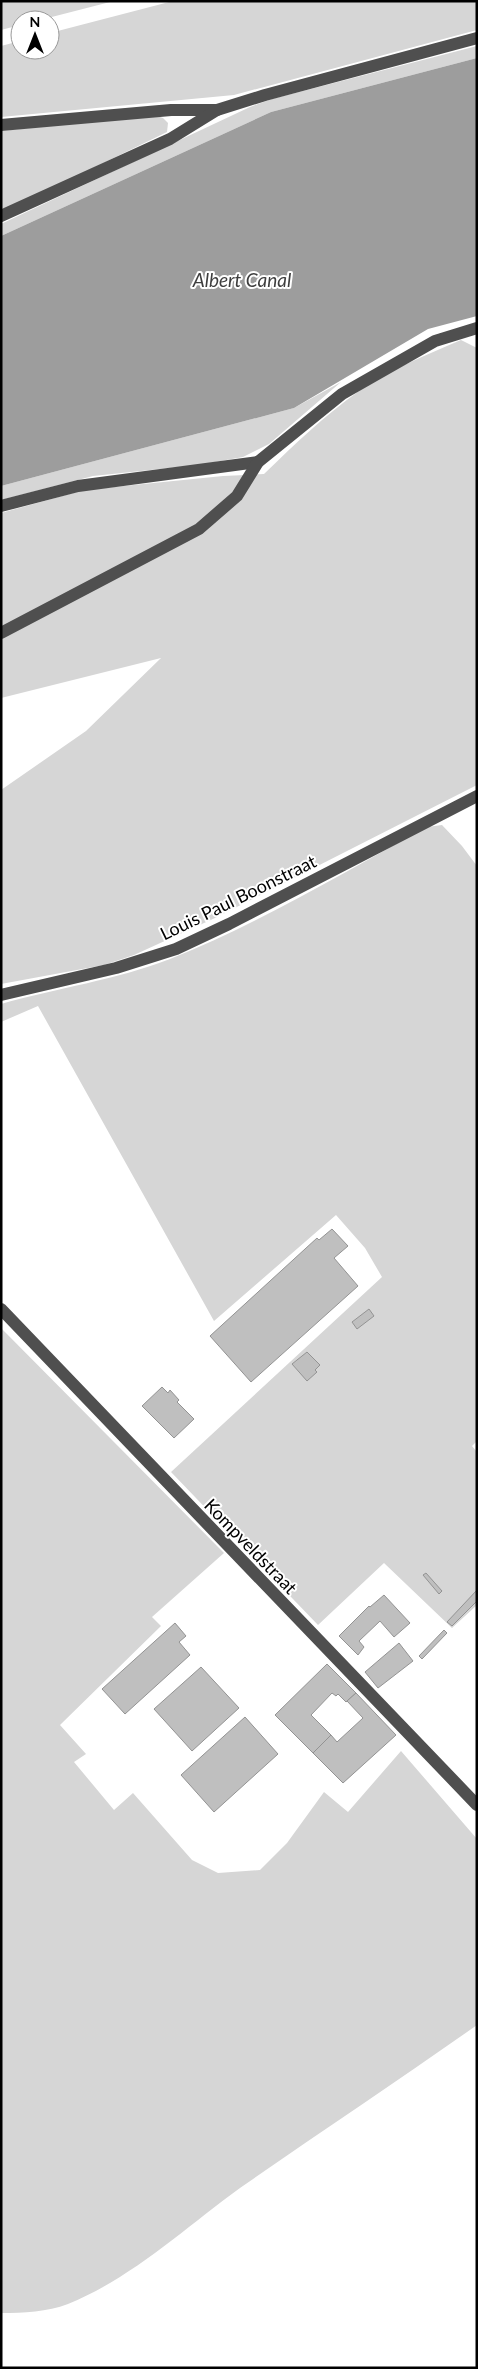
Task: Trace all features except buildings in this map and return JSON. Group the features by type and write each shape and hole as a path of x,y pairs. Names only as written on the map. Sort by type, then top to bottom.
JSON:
{"street":[{"path":"1,216 170,138 217,110 265,95 477,38"},
{"path":"1,125 171,110 217,110"},
{"path":"1,633 199,529 238,496 258,462 342,394 435,341 477,328"},
{"path":"1,506 78,486 258,462"},
{"name":"Louis Paul Boonstraat","path":"1,994 116,968 176,949 237,920 477,796"},
{"name":"Kompveldstraat","path":"1,1309 477,1805"}],"shaded area":[{"path":"1,1 114,1 60,15 60,10 10,10 10,28 1,30"},
{"path":"173,1 477,1 477,30 234,95 1,117 1,46 10,44 10,60 60,60 60,30"},
{"path":"477,46 477,58 271,112 1,236 1,224 250,107 272,99"},
{"path":"154,115 163,118 168,123 167,132 19,204 1,209 1,131"},
{"path":"461,340 477,348 477,785 215,918 134,955 104,965 1,984 1,790 86,731 161,658 1,698 1,513 84,490 223,476 264,474 321,421 371,383 409,363"},
{"path":"341,382 269,444 243,457 198,465 93,476 1,500 1,486 294,408"},
{"path":"442,825 462,846 477,866 477,1441 472,1446 477,1452 477,1605 452,1628 384,1563 318,1625 171,1472 382,1277 365,1248 336,1215 214,1321 38,1006 1,1022 1,1004 129,973 170,959 269,914 427,827"},
{"path":"1,1328 224,1553 152,1617 161,1626 60,1725 86,1754 74,1762 114,1810 133,1793 192,1860 218,1873 260,1870 287,1843 324,1792 348,1812 401,1751 477,1839 477,2025 240,2188 114,2281 60,2307 18,2313 1,2313"}],"water":[{"name":"Albert Canal","path":"477,58 477,316 428,329 294,408 1,486 1,236 271,112"}]}
